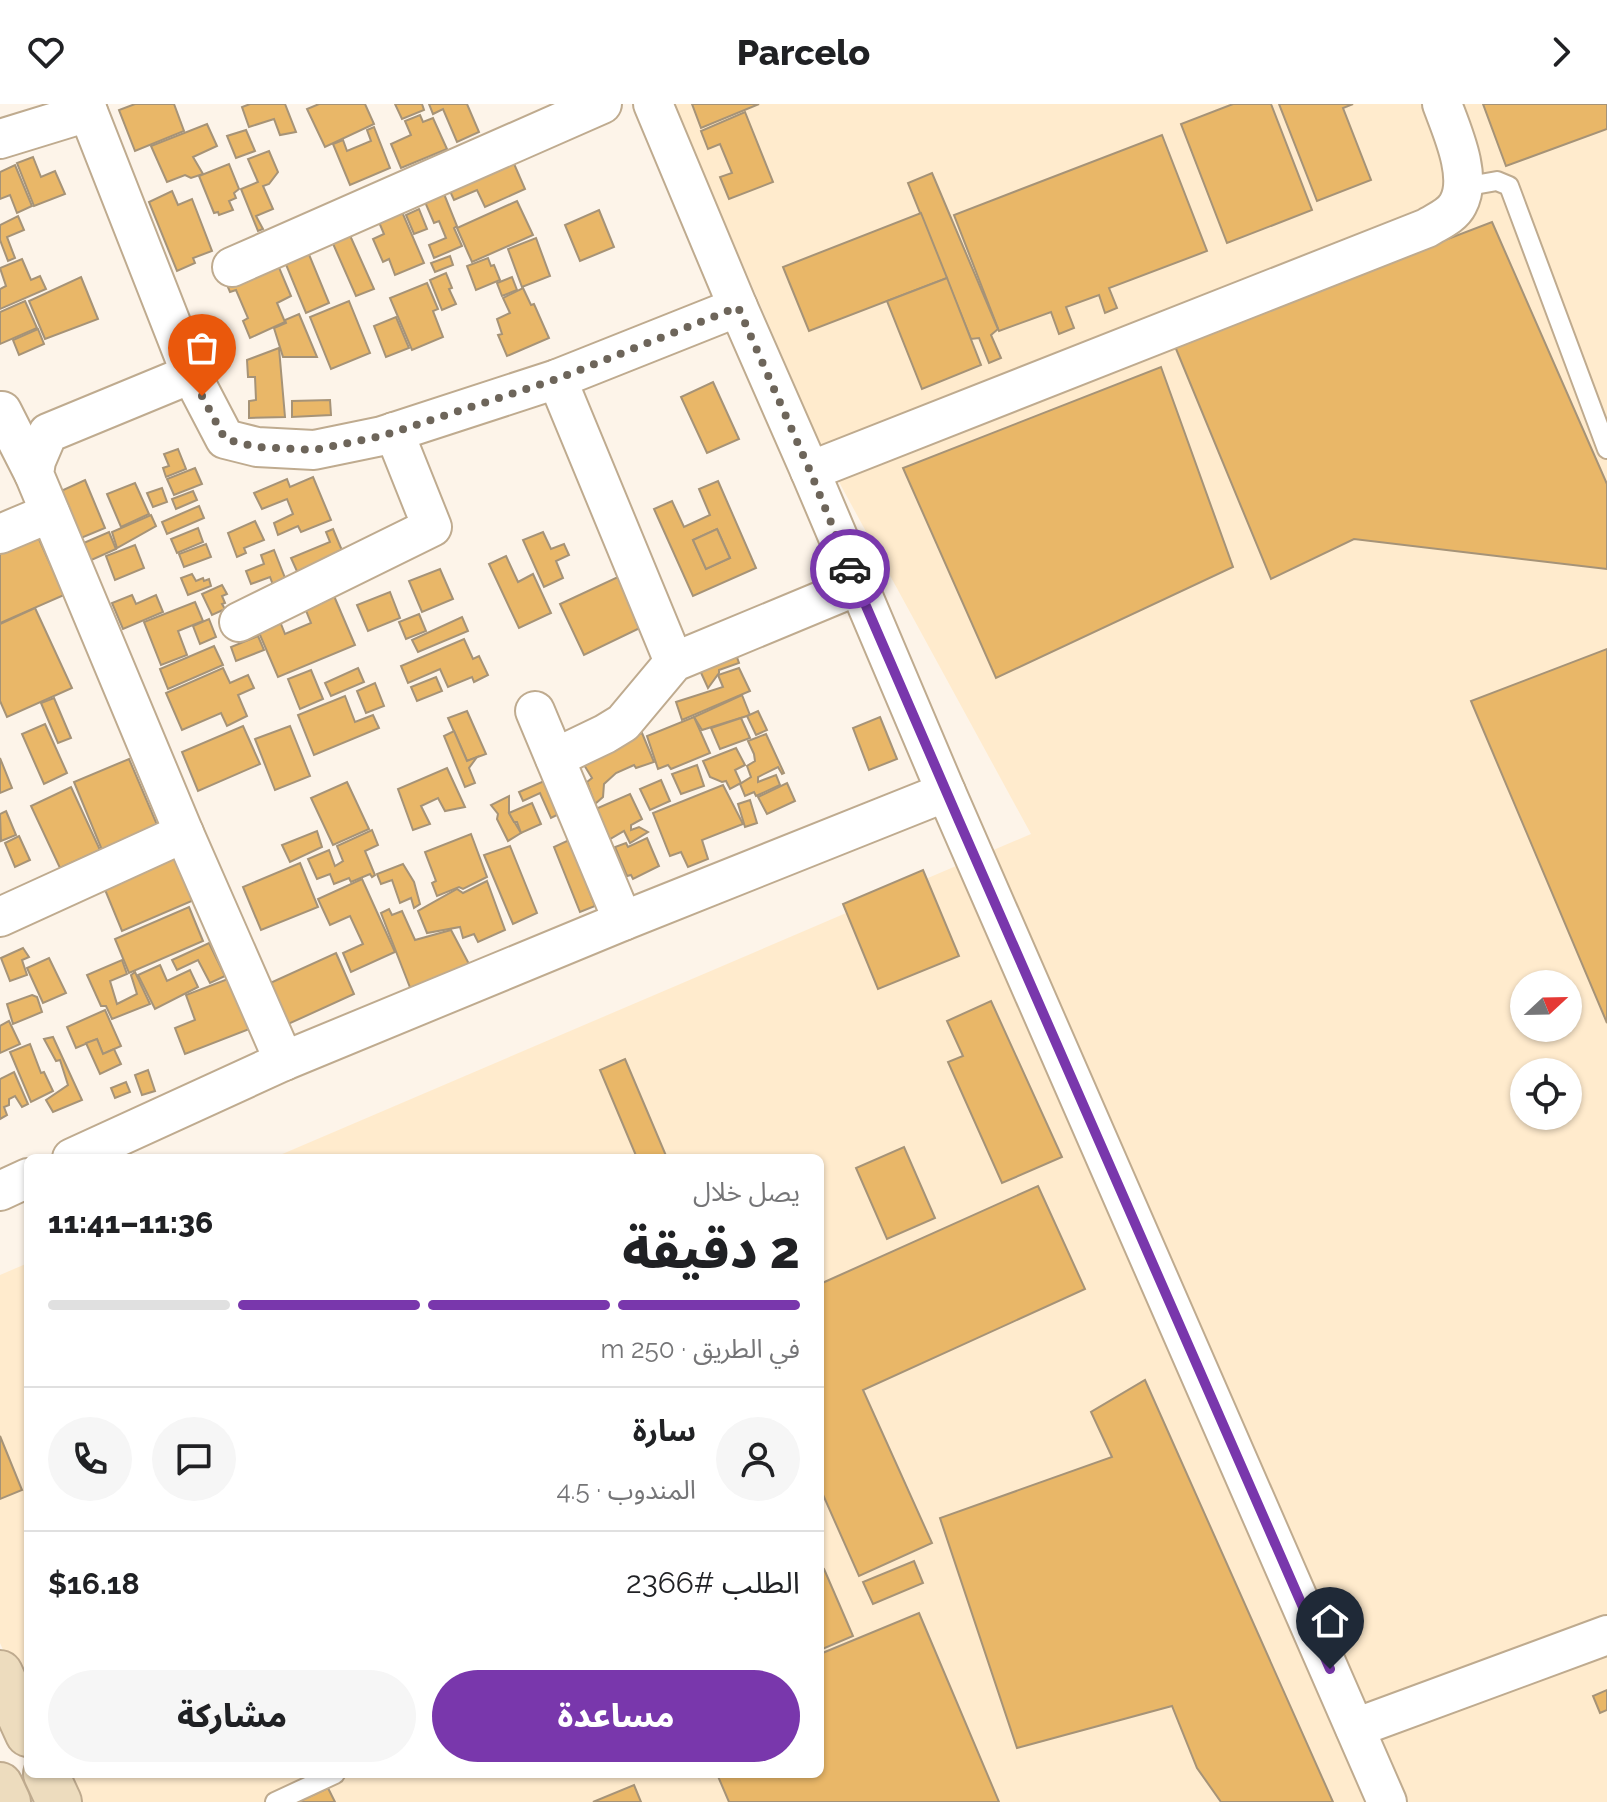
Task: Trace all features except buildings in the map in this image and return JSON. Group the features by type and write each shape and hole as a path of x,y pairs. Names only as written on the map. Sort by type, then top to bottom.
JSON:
{"street":[{"path":"232,267 602,104"},
{"path":"653,104 946,792 1387,1802"},
{"path":"810,471 1427,228 1458,205 1463,187 1462,166 1442,104"},
{"path":"0,139 86,108 191,374 225,439 257,447 314,450 394,432 557,379 738,307"},
{"path":"34,474 48,433 191,374"},
{"path":"557,379 674,662"},
{"path":"0,412 34,474 184,833 284,1061"},
{"path":"239,622 432,527 394,432"},
{"path":"0,534 50,513"},
{"path":"555,758 623,723 674,662 857,586"},
{"path":"535,711 623,921"},
{"path":"81,1154 284,1061 946,792"},
{"path":"0,917 184,833"},
{"path":"0,1191 24,1180"},
{"path":"1355,1728 1607,1635"},
{"path":"0,1673 24,1725"},
{"path":"48,1778 59,1802"},
{"path":"0,1785 8,1802"}],"lane":[{"path":"1463,187 1497,181 1509,186 1607,449"},
{"path":"275,1802 326,1778"}],"shaded area":[{"path":"674,104 1607,104 1607,1802 71,1802 60,1778 824,1778 824,1154 282,1154 1031,834 827,460"},
{"path":"24,1265 24,1697 0,1643 0,1275"}],"way so far":[{"path":"202,396 225,439 257,447 314,450 382,436 557,379 738,307 850,569"}],"route":[{"path":"850,569 1330,1669"}]}
